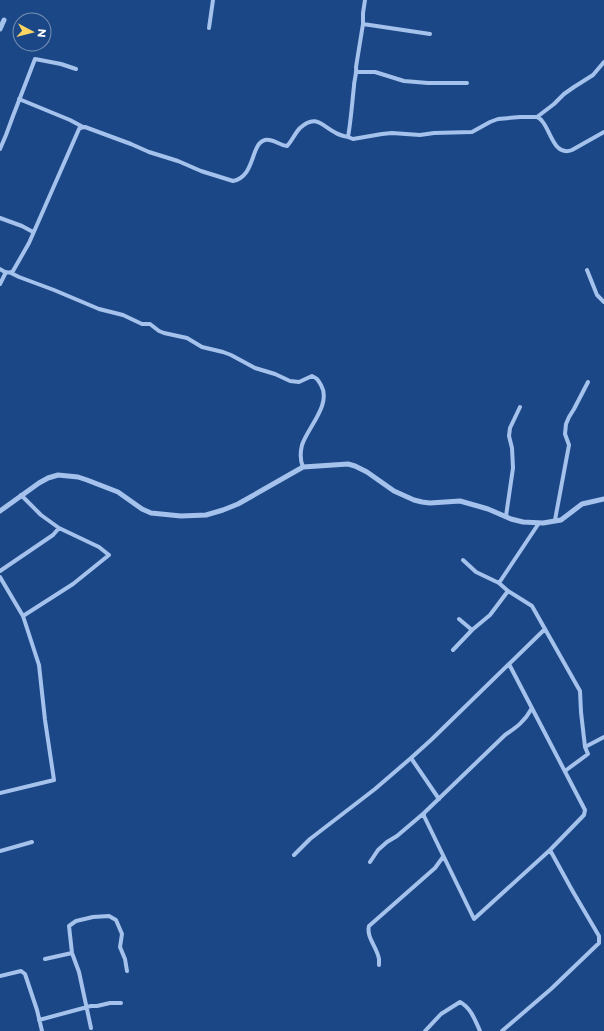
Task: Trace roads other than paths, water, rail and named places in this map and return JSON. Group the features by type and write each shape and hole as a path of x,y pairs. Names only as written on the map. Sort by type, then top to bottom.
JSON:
{"street":[{"path":"209,28 213,0"},
{"path":"348,137 365,0"},
{"path":"0,29 4,20"},
{"path":"363,24 430,34"},
{"path":"0,148 35,60 61,64 76,69"},
{"path":"537,117 569,91 593,75 604,62"},
{"path":"357,72 375,72 404,81 428,84 466,83"},
{"path":"19,99 70,120 83,127 149,152 178,161 201,171 233,181 238,180 246,173 258,145 264,140 286,146 299,129 307,123 313,121 321,123 336,133 353,138 387,133 420,136 434,133 472,132 490,122 498,120 520,117 537,117 544,122 554,143 564,152 572,150 604,132"},
{"path":"11,273 29,243 79,129 83,127"},
{"path":"0,218 34,232"},
{"path":"0,269 99,309 123,315 142,324 150,324 164,333 187,338 202,347 223,352 255,368 275,374 290,381 299,382 312,376 316,377 324,390 324,399 302,445 300,460 303,467"},
{"path":"586,270 597,295 604,302"},
{"path":"0,284 6,272"},
{"path":"555,520 569,445 565,434 566,424 588,382"},
{"path":"506,516 513,468 512,448 509,436 510,428 520,407"},
{"path":"0,511 39,483 48,478 58,476 78,477 118,492 150,513 181,516 206,516 238,504 303,467 348,464 367,472 394,491 414,500 422,502 460,501 488,509 523,522 543,523 561,520 582,504 604,499"},
{"path":"21,495 41,515 59,528 99,547 109,555 73,584 23,616"},
{"path":"499,583 539,523"},
{"path":"0,571 53,535 59,528"},
{"path":"463,560 476,572 499,583 508,591 532,606 580,691 585,747 588,754 565,770"},
{"path":"0,577 23,616 39,665 54,780 0,793"},
{"path":"453,650 472,630 490,615 508,591"},
{"path":"459,619 472,630"},
{"path":"294,855 310,839 375,789 431,740 545,629"},
{"path":"424,813 424,816 474,919 550,850 584,815 584,810 565,770 509,664"},
{"path":"370,862 378,850 424,813 505,735 519,725 532,708"},
{"path":"585,747 604,737"},
{"path":"411,758 439,798"},
{"path":"0,851 32,842"},
{"path":"502,1031 551,989 599,943 599,936 550,850"},
{"path":"379,966 379,958 369,935 369,926 435,868 443,856"},
{"path":"91,1028 72,953 69,926 76,921 92,916 109,916 116,920 122,934 120,947 125,959 127,971"},
{"path":"45,959 72,953"},
{"path":"0,976 21,971 25,974 42,1031"},
{"path":"424,1031 441,1014 460,1002 464,1004 474,1016 480,1031"},
{"path":"39,1020 86,1007 120,1003"}]}
